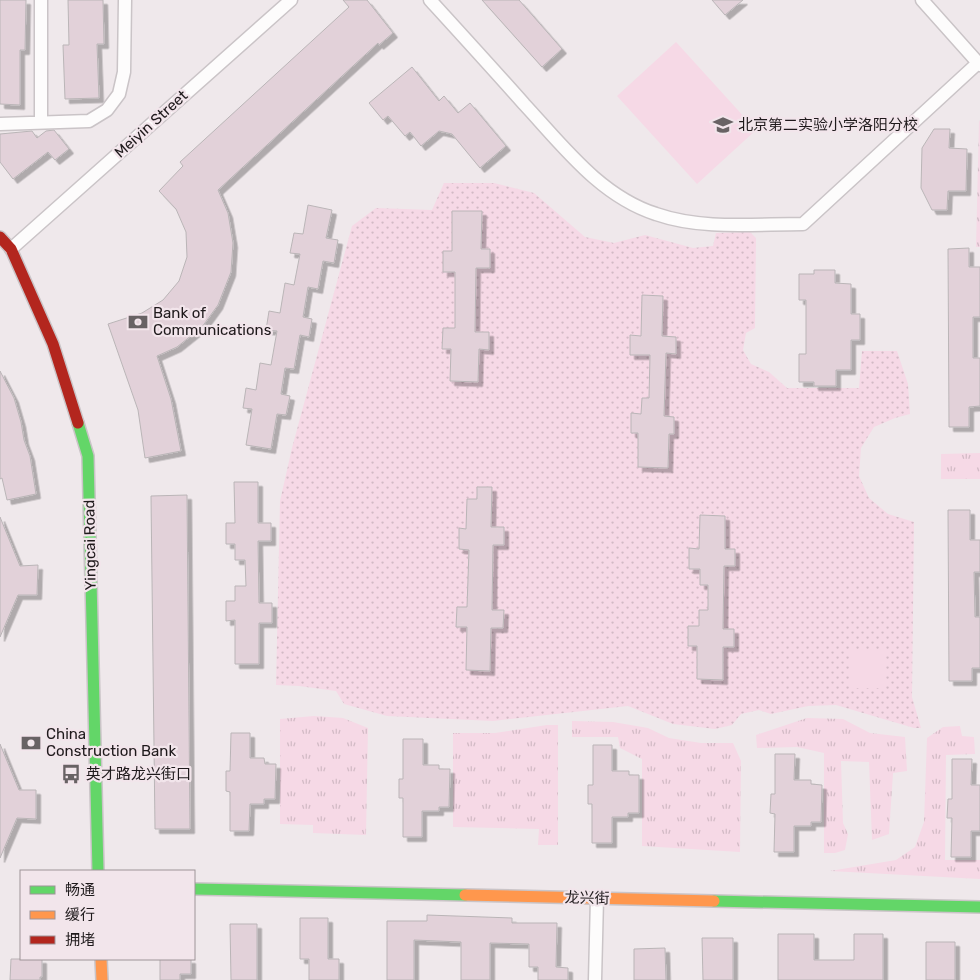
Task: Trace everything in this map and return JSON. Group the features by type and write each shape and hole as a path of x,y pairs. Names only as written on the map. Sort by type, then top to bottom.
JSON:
{"main road":[{"name":"Yingcai Road","path":"0,237 53,344 88,456 98,870"},
{"name":"Yingcai Road","path":"6,250 44,347 78,459 88,870"},
{"name":"龙兴街","path":"195,888 980,907"},
{"path":"90,960 91,980"},
{"path":"101,960 102,980"}],"street":[{"path":"41,0 41,122"},
{"path":"0,124 89,121 107,110 119,94 124,72 125,0"},
{"name":"Meiyin Street","path":"6,250 291,0"},
{"path":"430,0 569,153 596,180 621,198 649,211 684,222 724,225 803,224 979,64 922,0"},
{"path":"596,980 597,898"}],"green space":[{"path":"676,42 756,130 697,184 617,96"},
{"path":"979,120 980,247 976,247"},
{"path":"444,183 494,183 534,193 585,237 614,243 645,235 693,248 713,246 716,233 750,232 756,238 755,328 746,333 743,350 751,364 769,372 787,388 859,388 862,351 897,351 908,384 910,414 874,427 861,448 859,476 869,498 888,514 914,522 912,697 921,728 914,728 836,705 808,706 771,714 759,710 741,714 732,725 715,729 673,724 628,706 493,721 387,716 344,704 336,691 276,685 280,501 292,448 352,226 376,208 432,210"},
{"path":"980,453 980,479 941,479 941,454"},
{"path":"884,649 884,688 849,688 849,650"},
{"path":"314,716 343,718 368,728 366,835 313,833 313,825 280,824 280,719"},
{"path":"807,718 843,719 870,733 905,737 907,771 893,773 889,834 872,840 869,762 841,761 843,823 848,834 845,850 835,853 824,853 824,753 797,747 757,748 756,735"},
{"path":"572,721 613,722 648,728 669,738 701,743 733,743 741,761 740,852 642,846 642,759 620,748 618,737 572,737"},
{"path":"558,725 558,845 538,845 539,829 453,827 453,733 495,733"},
{"path":"960,726 962,736 974,737 975,754 946,755 945,860 980,860 980,879 830,871 896,860 915,847 924,822 927,738 943,727"}],"building":[{"path":"0,0 26,0 25,50 20,50 20,105 0,104"},
{"path":"68,0 103,0 104,44 97,44 99,98 65,99 63,45 69,45"},
{"path":"343,0 367,0 393,33 379,45 378,43 218,190 228,213 233,243 231,272 218,305 202,327 177,347 157,356 171,399 181,451 145,458 138,410 108,324 142,313 163,300 179,281 187,257 186,232 176,209 159,191 183,166 180,162 349,7"},
{"path":"482,0 519,0 562,49 542,67"},
{"path":"712,0 743,0 725,15"},
{"path":"412,67 439,101 444,96 458,113 470,103 506,146 480,168 452,134 439,131 421,146 410,132 405,136 388,116 383,120 369,103"},
{"path":"934,129 950,129 949,148 967,149 966,191 948,191 947,210 932,210 921,188 922,148"},
{"path":"54,130 69,149 55,160 48,152 13,179 0,162 0,134 32,131 37,138 46,131"},
{"path":"308,205 332,210 326,238 338,240 334,263 323,261 318,289 308,287 303,317 312,319 309,337 300,335 294,369 285,368 281,394 290,396 286,415 277,414 271,449 246,445 252,409 243,408 246,388 256,390 260,363 271,365 277,331 266,330 269,311 280,313 285,283 294,285 300,254 290,253 294,233 303,234"},
{"path":"452,211 482,211 481,249 490,249 490,268 476,268 475,332 489,332 489,350 479,349 478,382 450,381 451,349 442,349 443,328 455,328 455,272 443,272 443,251 452,251"},
{"path":"969,248 969,267 980,267 980,317 973,317 973,358 980,358 980,406 969,407 969,427 949,427 948,249"},
{"path":"814,270 835,270 835,283 851,284 851,314 860,314 860,340 851,340 851,370 836,370 836,386 814,386 814,382 799,382 799,354 806,354 806,300 799,300 799,274 814,274"},
{"path":"642,295 663,296 662,336 676,337 676,354 666,353 664,416 674,417 674,434 669,434 668,468 638,467 638,433 631,433 631,413 641,414 642,398 649,398 650,355 630,355 630,335 641,336"},
{"path":"0,371 14,398 24,440 30,456 36,494 7,500 2,478 0,479"},
{"path":"234,482 258,482 258,523 271,523 271,541 258,541 259,603 272,603 272,623 259,623 259,664 235,664 235,620 226,621 226,601 235,601 235,586 246,586 245,560 235,560 235,544 226,544 226,523 235,523"},
{"path":"477,487 492,487 491,527 504,527 504,545 493,545 492,610 504,610 503,628 491,628 490,671 466,670 467,627 456,627 457,607 467,607 469,550 459,549 459,528 466,529 467,499 477,499"},
{"path":"187,495 190,829 155,829 151,496"},
{"path":"948,510 970,510 970,540 980,540 980,572 974,572 975,617 980,617 980,668 972,668 972,681 949,681"},
{"path":"700,515 725,516 725,549 735,549 735,566 724,566 723,629 734,629 734,647 723,647 723,680 697,679 697,646 688,646 688,626 699,626 699,610 708,610 708,585 700,585 700,569 689,569 689,548 699,549"},
{"path":"0,517 20,566 38,565 37,595 18,595 0,637"},
{"path":"231,733 250,733 250,758 264,758 265,764 276,764 275,799 264,799 264,804 250,804 249,831 230,831 230,792 226,791 226,771 230,771"},
{"path":"403,739 423,739 423,765 439,765 439,769 450,769 449,807 439,807 439,811 422,811 422,837 403,837 403,798 399,798 399,779 403,779"},
{"path":"0,744 19,790 36,790 36,819 17,818 0,858"},
{"path":"593,745 612,745 612,771 629,771 629,775 639,775 639,813 628,813 628,817 612,817 612,843 592,843 592,804 588,804 588,785 593,785"},
{"path":"775,754 795,754 794,780 811,780 811,784 822,785 821,822 811,822 811,826 794,826 794,852 774,852 775,814 770,813 771,794 775,794"},
{"path":"952,759 972,759 971,785 980,785 980,831 971,831 971,857 951,857 952,818 947,818 948,799 952,799"},
{"path":"427,915 512,918 512,923 557,923 556,967 568,968 568,980 538,980 538,967 529,967 529,944 490,943 490,980 461,980 461,942 414,940 414,980 387,980 387,921 427,921"},
{"path":"300,918 328,918 328,959 339,959 339,980 309,980 309,959 300,959"},
{"path":"230,924 257,924 257,980 231,980"},
{"path":"778,934 814,934 814,960 854,960 854,934 883,934 883,980 778,980"},
{"path":"702,938 733,938 733,980 703,980"},
{"path":"926,942 955,942 955,980 926,980"},
{"path":"665,948 666,980 634,980 634,949"},
{"path":"11,959 42,960 42,977 40,977 40,980 10,980"},
{"path":"160,960 191,960 191,974 180,974 180,980 160,980"}],"traffic: fast":[{"path":"78,423 88,456 98,870"},
{"path":"195,889 465,895"},
{"path":"714,901 980,907"}],"traffic: slow":[{"path":"465,895 714,901"},
{"path":"101,960 102,980"}],"traffic: jam":[{"path":"0,237 11,249 53,344 78,423"}],"place":[{"name":"北京第二实验小学洛阳分校","path":"723,125"},
{"name":"Bank of Communications","path":"138,322"},
{"name":"China Construction Bank","path":"31,743"},
{"name":"英才路龙兴街口","path":"71,774"}]}
